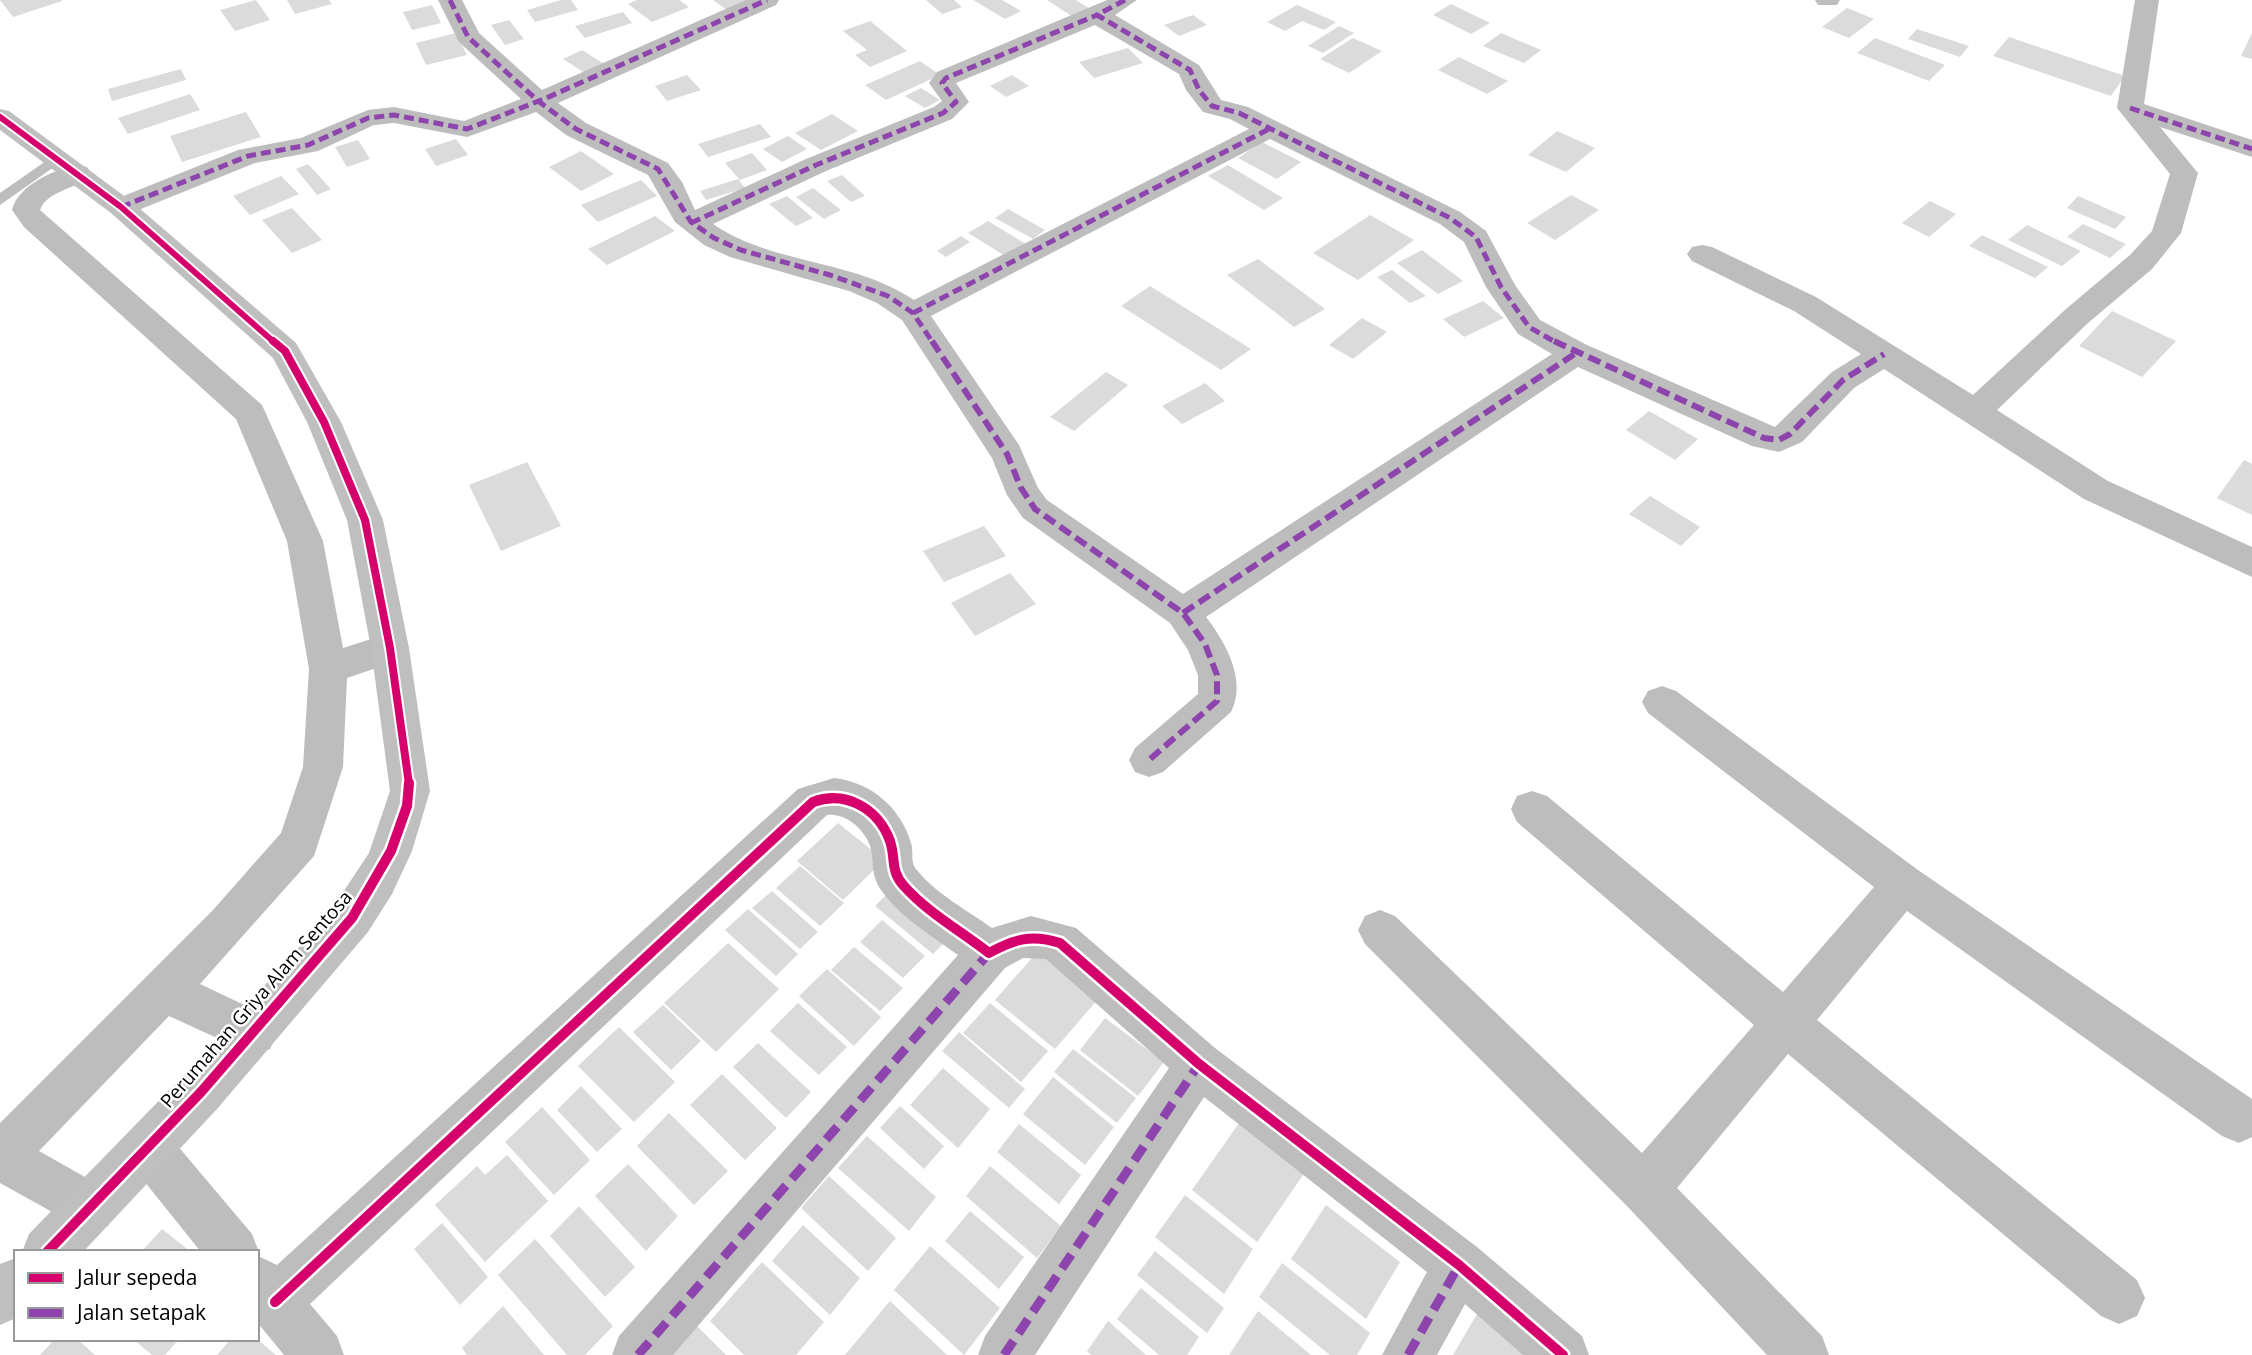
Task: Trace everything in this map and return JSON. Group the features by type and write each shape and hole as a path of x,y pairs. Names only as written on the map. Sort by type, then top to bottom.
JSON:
{"street":[{"path":"450,0 468,37 538,101 576,129 659,169 669,180 674,199 691,223 709,236 761,256 864,285 897,300 913,313 1007,454 1015,468 1021,494 1035,509 1183,613 1205,645 1217,675 1217,701 1149,760"},
{"path":"121,207 248,156 308,145 368,118 394,115 461,129 617,68 695,29 767,0"},
{"path":"691,223 816,165 943,113 956,102 942,83 946,78 1097,15 1125,0"},
{"path":"1975,412 2077,316 2141,262 2166,233 2184,173 2130,108 2147,0"},
{"path":"1097,15 1191,70 1199,90 1212,106 1239,113 1464,227 1476,237 1501,287 1525,323 1576,353 1765,438 1779,440 1790,434 1843,380 1884,354"},
{"path":"2130,108 2252,149"},
{"name":"Perumahan Griya Alam Sentosa","path":"0,117 59,167 121,207 285,351 324,422 365,520 390,648 410,791 407,810 388,856 360,907 254,1033 149,1149 49,1250"},
{"path":"913,313 1269,128"},
{"path":"59,167 28,202 26,210 34,221 250,413 305,541 328,669 323,767 299,844 164,990 0,1157 90,1208"},
{"path":"1702,254 1805,304 2096,490 2252,563"},
{"path":"1183,613 1576,353"},
{"path":"328,669 390,648"},
{"path":"1662,702 1903,884 2239,1119"},
{"path":"318,1355 266,1291 813,802 834,796 856,802 874,818 890,842 890,865 896,877 989,953"},
{"path":"1532,809 2119,1298"},
{"path":"1644,1189 1903,884"},
{"path":"1380,930 1644,1189 1803,1355"},
{"path":"638,1355 989,953 1012,940 1037,935 1060,943 1199,1065 1459,1265 1563,1355"},
{"path":"164,990 254,1033"},
{"path":"1004,1355 1199,1065"},
{"path":"149,1149 232,1250"},
{"path":"1409,1355 1459,1265"},
{"path":"0,1298 14,1285"}],"lane":[{"path":"0,200 18,187 59,167"}],"building":[{"path":"0,0 62,0 62,1 13,17"},
{"path":"256,0 270,20 235,31 220,10"},
{"path":"287,0 329,0 332,4 295,14"},
{"path":"561,0 571,0 578,10 535,22 527,10"},
{"path":"637,0 679,0 689,7 652,22 628,4"},
{"path":"713,0 750,0 727,10"},
{"path":"926,0 954,0 962,7 942,14"},
{"path":"973,0 1002,0 1021,11 1005,19"},
{"path":"1047,0 1076,0 1090,9 1073,17"},
{"path":"1451,4 1490,23 1471,34 1433,15"},
{"path":"432,5 441,23 412,30 403,12"},
{"path":"1297,5 1336,22 1324,30 1302,21 1285,31 1267,22"},
{"path":"1847,8 1874,19 1849,38 1822,27"},
{"path":"623,12 632,23 585,38 575,26"},
{"path":"1193,15 1207,25 1179,36 1164,25"},
{"path":"509,20 524,39 505,45 491,25"},
{"path":"870,21 907,51 870,67 855,55 867,50 843,31"},
{"path":"1339,26 1354,33 1323,53 1308,46"},
{"path":"1917,29 1969,46 1960,57 1908,39"},
{"path":"456,33 467,55 426,65 416,43"},
{"path":"1501,33 1541,50 1524,63 1483,46"},
{"path":"2252,33 2252,59 2241,56"},
{"path":"2009,37 2125,76 2111,96 1993,56"},
{"path":"1353,38 1382,51 1349,73 1320,59"},
{"path":"1875,38 1945,65 1929,81 1857,53"},
{"path":"1128,48 1143,63 1094,78 1079,62"},
{"path":"582,50 604,64 585,73 563,59"},
{"path":"1459,57 1508,81 1487,94 1438,70"},
{"path":"920,61 940,75 886,100 865,85"},
{"path":"181,69 186,80 112,101 108,89"},
{"path":"687,75 701,90 667,101 655,86"},
{"path":"1012,75 1029,86 1006,97 990,86"},
{"path":"921,88 940,100 925,108 905,96"},
{"path":"190,94 200,110 128,134 118,118"},
{"path":"246,112 261,137 182,162 170,136"},
{"path":"832,114 858,131 821,150 795,133"},
{"path":"760,124 771,137 708,157 698,144"},
{"path":"1557,131 1595,148 1566,172 1528,155"},
{"path":"788,136 807,149 782,162 763,149"},
{"path":"456,139 468,155 436,166 425,149"},
{"path":"358,140 370,159 347,167 335,147"},
{"path":"1262,142 1301,162 1277,179 1238,158"},
{"path":"581,151 614,174 581,191 549,167"},
{"path":"752,153 767,170 740,180 725,163"},
{"path":"308,164 331,189 317,195 296,169"},
{"path":"1228,165 1283,198 1264,210 1208,176"},
{"path":"842,175 865,196 851,202 827,181"},
{"path":"281,176 299,194 250,215 233,196"},
{"path":"738,179 745,188 706,200 700,191"},
{"path":"641,180 657,196 598,222 581,205"},
{"path":"813,188 841,210 824,219 796,197"},
{"path":"1571,195 1599,210 1555,240 1527,223"},
{"path":"787,196 813,218 796,226 769,204"},
{"path":"2078,196 2126,217 2115,229 2067,208"},
{"path":"1930,201 1956,214 1929,237 1902,223"},
{"path":"292,208 322,240 292,253 262,220"},
{"path":"1008,209 1045,230 1033,239 995,218"},
{"path":"1370,215 1414,240 1358,280 1313,253"},
{"path":"655,216 675,231 607,265 588,249"},
{"path":"988,221 1026,244 1007,257 968,233"},
{"path":"2083,224 2126,244 2110,258 2067,237"},
{"path":"2027,225 2081,251 2062,266 2008,240"},
{"path":"1982,235 2048,267 2035,278 1969,246"},
{"path":"961,236 970,242 946,257 937,251"},
{"path":"1422,250 1463,281 1438,294 1397,263"},
{"path":"1258,259 1325,309 1294,327 1227,275"},
{"path":"1392,270 1426,296 1410,303 1377,277"},
{"path":"1150,286 1251,349 1221,370 1121,306"},
{"path":"1483,301 1504,318 1464,337 1443,319"},
{"path":"2112,311 2176,341 2142,377 2079,346"},
{"path":"1362,318 1387,332 1353,359 1329,345"},
{"path":"1106,372 1128,385 1074,431 1050,417"},
{"path":"1205,383 1225,401 1182,424 1162,406"},
{"path":"1649,411 1698,439 1675,460 1626,430"},
{"path":"2244,460 2252,464 2252,515 2217,498"},
{"path":"527,462 561,526 501,551 469,485"},
{"path":"1650,496 1700,527 1681,546 1629,514"},
{"path":"984,526 1006,556 944,582 923,551"},
{"path":"1010,573 1036,604 975,636 951,603"},
{"path":"838,823 884,860 843,900 797,861"},
{"path":"800,866 844,903 820,926 776,888"},
{"path":"895,886 953,934 933,954 875,906"},
{"path":"772,891 818,932 800,949 752,908"},
{"path":"748,909 798,954 776,976 725,930"},
{"path":"882,920 925,956 903,978 860,942"},
{"path":"728,943 779,989 716,1052 664,1003"},
{"path":"854,947 903,988 880,1011 831,970"},
{"path":"1039,950 1099,998 1055,1049 995,1000"},
{"path":"827,969 881,1017 854,1046 799,996"},
{"path":"798,1003 847,1047 819,1075 770,1031"},
{"path":"990,1003 1048,1051 1021,1082 963,1033"},
{"path":"663,1005 701,1041 671,1070 633,1032"},
{"path":"1105,1018 1164,1062 1138,1096 1080,1050"},
{"path":"619,1027 675,1082 634,1122 578,1066"},
{"path":"959,1032 1025,1089 1009,1108 942,1051"},
{"path":"758,1043 811,1092 786,1118 733,1067"},
{"path":"1073,1049 1136,1098 1117,1123 1054,1072"},
{"path":"943,1068 990,1109 958,1148 910,1105"},
{"path":"722,1074 777,1128 745,1160 690,1105"},
{"path":"1053,1077 1114,1127 1085,1165 1023,1114"},
{"path":"581,1086 622,1129 597,1152 557,1110"},
{"path":"900,1106 944,1146 924,1169 880,1128"},
{"path":"542,1107 590,1160 554,1195 505,1142"},
{"path":"669,1113 728,1171 694,1205 637,1146"},
{"path":"1244,1116 1310,1165 1257,1242 1192,1190"},
{"path":"1019,1124 1081,1175 1059,1204 997,1152"},
{"path":"867,1136 936,1197 909,1231 838,1168"},
{"path":"507,1155 548,1201 485,1262 435,1205 477,1166 485,1175"},
{"path":"628,1164 678,1216 646,1251 595,1196"},
{"path":"990,1166 1061,1226 1037,1258 966,1196"},
{"path":"829,1176 896,1238 868,1271 801,1208"},
{"path":"1185,1195 1253,1249 1224,1294 1155,1237"},
{"path":"1326,1205 1400,1262 1366,1319 1291,1259"},
{"path":"579,1206 635,1267 605,1297 550,1236"},
{"path":"970,1211 1024,1257 999,1289 945,1241"},
{"path":"442,1223 488,1277 460,1305 414,1249"},
{"path":"803,1225 860,1278 830,1315 772,1261"},
{"path":"162,1229 188,1250 143,1250"},
{"path":"535,1239 613,1326 585,1355 567,1355 498,1275"},
{"path":"930,1246 1000,1308 964,1355 894,1290"},
{"path":"1155,1251 1224,1308 1207,1333 1137,1275"},
{"path":"762,1262 824,1322 796,1355 744,1355 710,1321"},
{"path":"1282,1263 1370,1333 1357,1355 1330,1355 1259,1297"},
{"path":"1141,1288 1199,1337 1187,1355 1159,1355 1117,1319"},
{"path":"890,1301 947,1355 845,1355"},
{"path":"503,1306 544,1355 467,1355 462,1348"},
{"path":"1481,1307 1543,1355 1453,1355"},
{"path":"1258,1311 1311,1355 1229,1355"},
{"path":"1108,1321 1146,1355 1091,1355 1087,1351"},
{"path":"693,1322 726,1355 665,1355"},
{"path":"53,1341 79,1341 95,1355 40,1355"},
{"path":"135,1341 177,1341 165,1355 152,1355"},
{"path":"229,1341 259,1341 276,1355 217,1355"}],"marked path":[{"path":"450,0 468,37 538,101 576,129 658,169 664,175 685,216 714,238 741,250 860,284 888,296 913,313 1007,454 1021,488 1035,509 1183,613 1205,644 1217,675 1217,701 1149,760"},
{"path":"121,207 248,156 308,145 368,118 394,115 455,129 467,129 544,99 767,0"},
{"path":"1125,0 1097,15 1190,70 1199,90 1212,106 1239,113 1450,218 1476,237 1501,287 1529,327 1576,353 1764,438 1779,440 1790,434 1843,380 1884,354"},
{"path":"691,223 816,165 943,113 956,102 942,83 946,78 1097,15"},
{"path":"2130,108 2252,149"},
{"path":"913,313 1269,129"},
{"path":"1183,613 1576,353"},
{"path":"638,1355 989,953"},
{"path":"1004,1355 1199,1064"},
{"path":"1408,1355 1459,1265"}],"cycle path":[{"path":"0,117 121,207 285,351 324,422 365,520 390,648 410,791 397,836 384,866 344,929 201,1092 49,1250"},
{"path":"275,1302 813,802 834,796 851,800 875,818 890,842 894,874 929,909 989,953 1023,937 1039,937 1060,943 1199,1064 1459,1265 1563,1355"}]}
